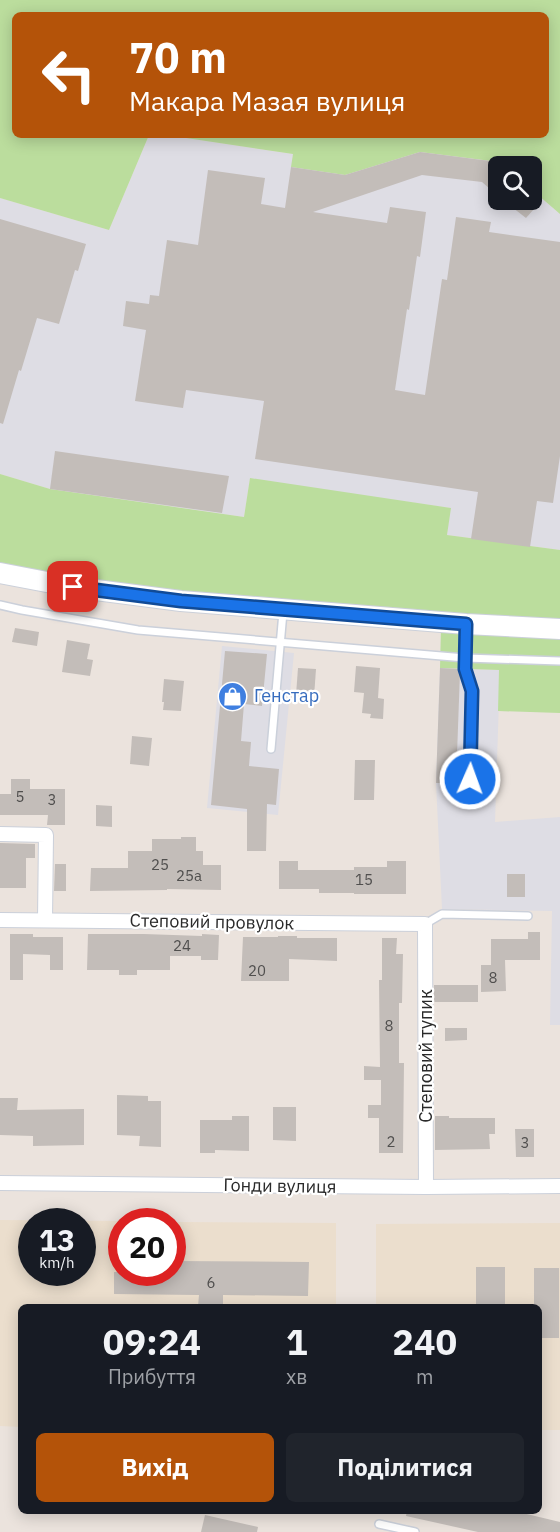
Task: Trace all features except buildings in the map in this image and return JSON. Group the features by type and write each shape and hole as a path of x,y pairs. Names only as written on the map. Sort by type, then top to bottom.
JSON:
{"main road":[{"path":"0,573 84,589 181,601 466,624 560,629"}],"street":[{"path":"0,834 46,835 45,920"},
{"name":"Степовий провулок","path":"0,920 425,924"},
{"name":"Степовий тупик","path":"425,924 426,1187"},
{"name":"Гонди вулиця","path":"0,1183 560,1186"}],"lane":[{"path":"0,605 138,630 465,658 560,661"},
{"path":"271,749 284,610"},
{"path":"466,624 465,669 472,691 470,779"},
{"path":"425,924 442,914 528,916"},
{"path":"379,1524 415,1532"}],"shaded area":[{"path":"148,138 186,138 293,154 292,167 345,175 420,152 488,161 488,210 542,210 542,198 560,214 560,550 447,535 450,508 250,479 244,517 50,489 0,474 0,198 109,230"},
{"path":"222,646 294,653 278,815 207,808"},
{"path":"440,668 500,670 495,822 560,817 560,1025 550,1025 552,911 442,909 436,783"},
{"path":"0,1220 18,1220 18,1286 96,1286 96,1221 108,1221 108,1286 186,1286 186,1222 336,1223 336,1304 18,1304 18,1427 0,1426"},
{"path":"560,1223 560,1430 542,1430 542,1304 376,1304 376,1224"}],"green space":[{"path":"0,0 560,0 560,214 542,198 542,156 488,156 488,161 420,152 345,175 291,167 293,154 186,138 549,138 549,12 12,12 12,138 148,138 109,230 0,198"},
{"path":"0,474 50,489 244,517 250,478 451,508 447,535 560,550 560,623 182,595 0,567"},
{"path":"441,627 560,634 560,713 498,711 499,670 440,668"}],"place":[{"name":"Генстар","path":"233,696"}],"route":[{"path":"73,587 181,601 466,624 465,669 472,691 470,779"}]}
